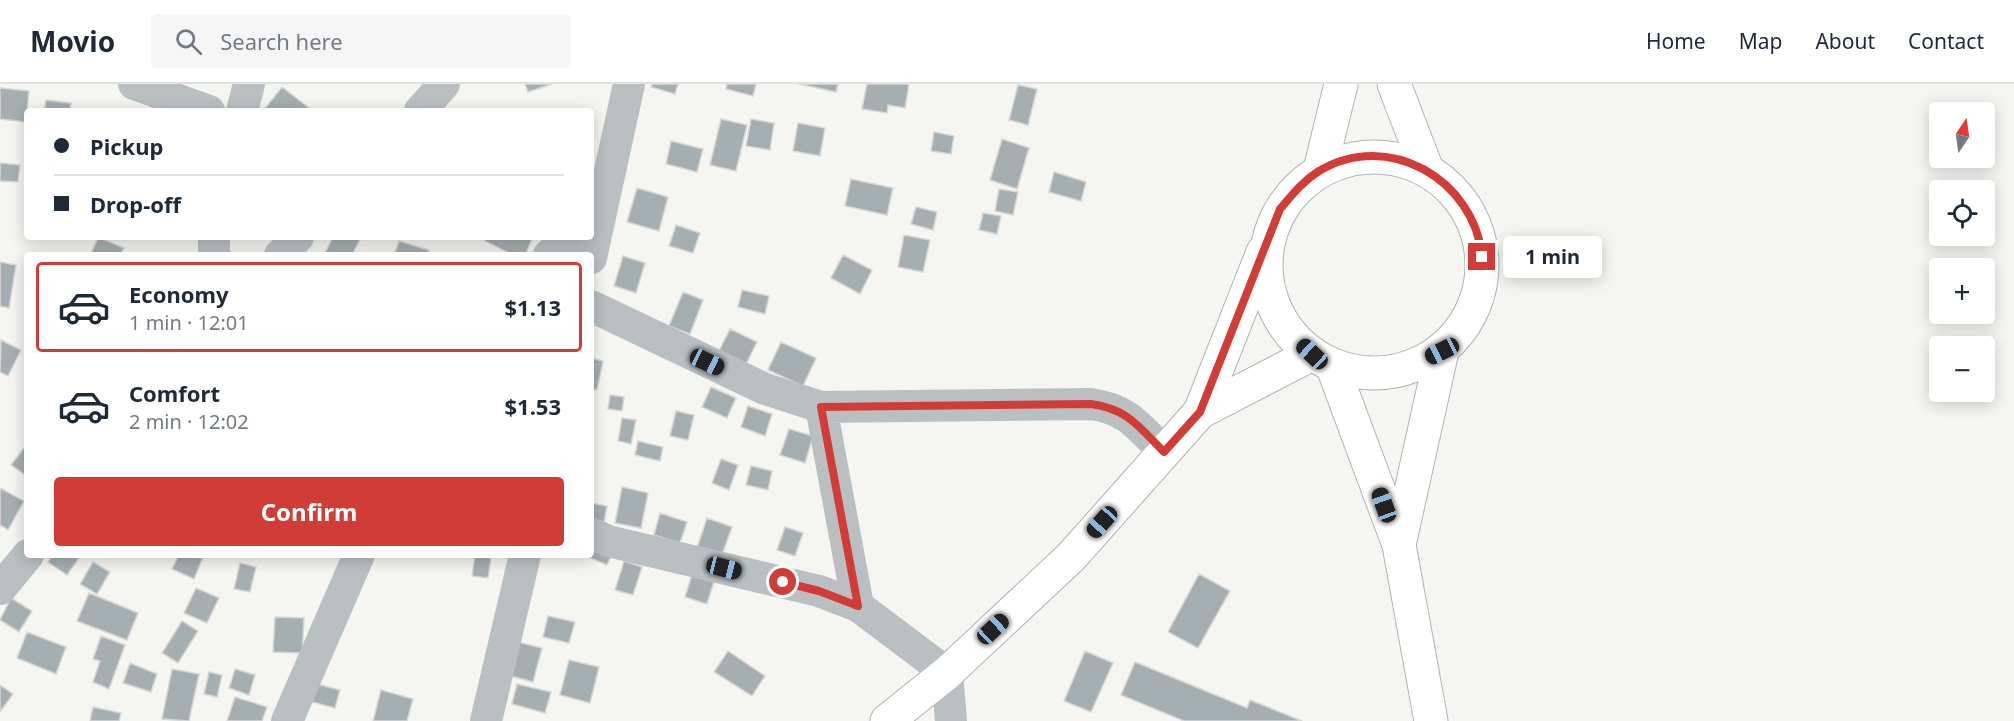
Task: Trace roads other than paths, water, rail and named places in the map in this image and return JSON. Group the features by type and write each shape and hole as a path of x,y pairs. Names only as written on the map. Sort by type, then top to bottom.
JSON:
{"main road":[{"path":"1320,170 1341,84"},
{"path":"1394,84 1427,170"},
{"path":"886,721 947,673 1071,557 1200,412 1269,235 1280,209 1298,187 1320,170 1346,160 1373,156 1401,160 1427,170 1460,197 1480,236 1484,278 1470,319 1442,351 1407,369 1369,374 1322,360 1288,331 1272,301 1265,268 1269,235"},
{"path":"1399,545 1442,351"},
{"path":"1200,412 1322,360"},
{"path":"1322,360 1399,545 1431,721"}],"street":[{"path":"134,84 201,108"},
{"path":"243,108 249,84"},
{"path":"423,108 444,84"},
{"path":"594,234 597,211 629,84"},
{"path":"283,252 295,240"},
{"path":"552,252 565,240"},
{"path":"594,307 765,389 821,407 1091,404 1113,407 1131,418 1164,452"},
{"path":"821,407 858,606"},
{"path":"594,534 608,541 819,591 858,606 947,673 951,721"},
{"path":"0,589 26,558"},
{"path":"287,721 359,558"},
{"path":"486,721 524,558"}]}
